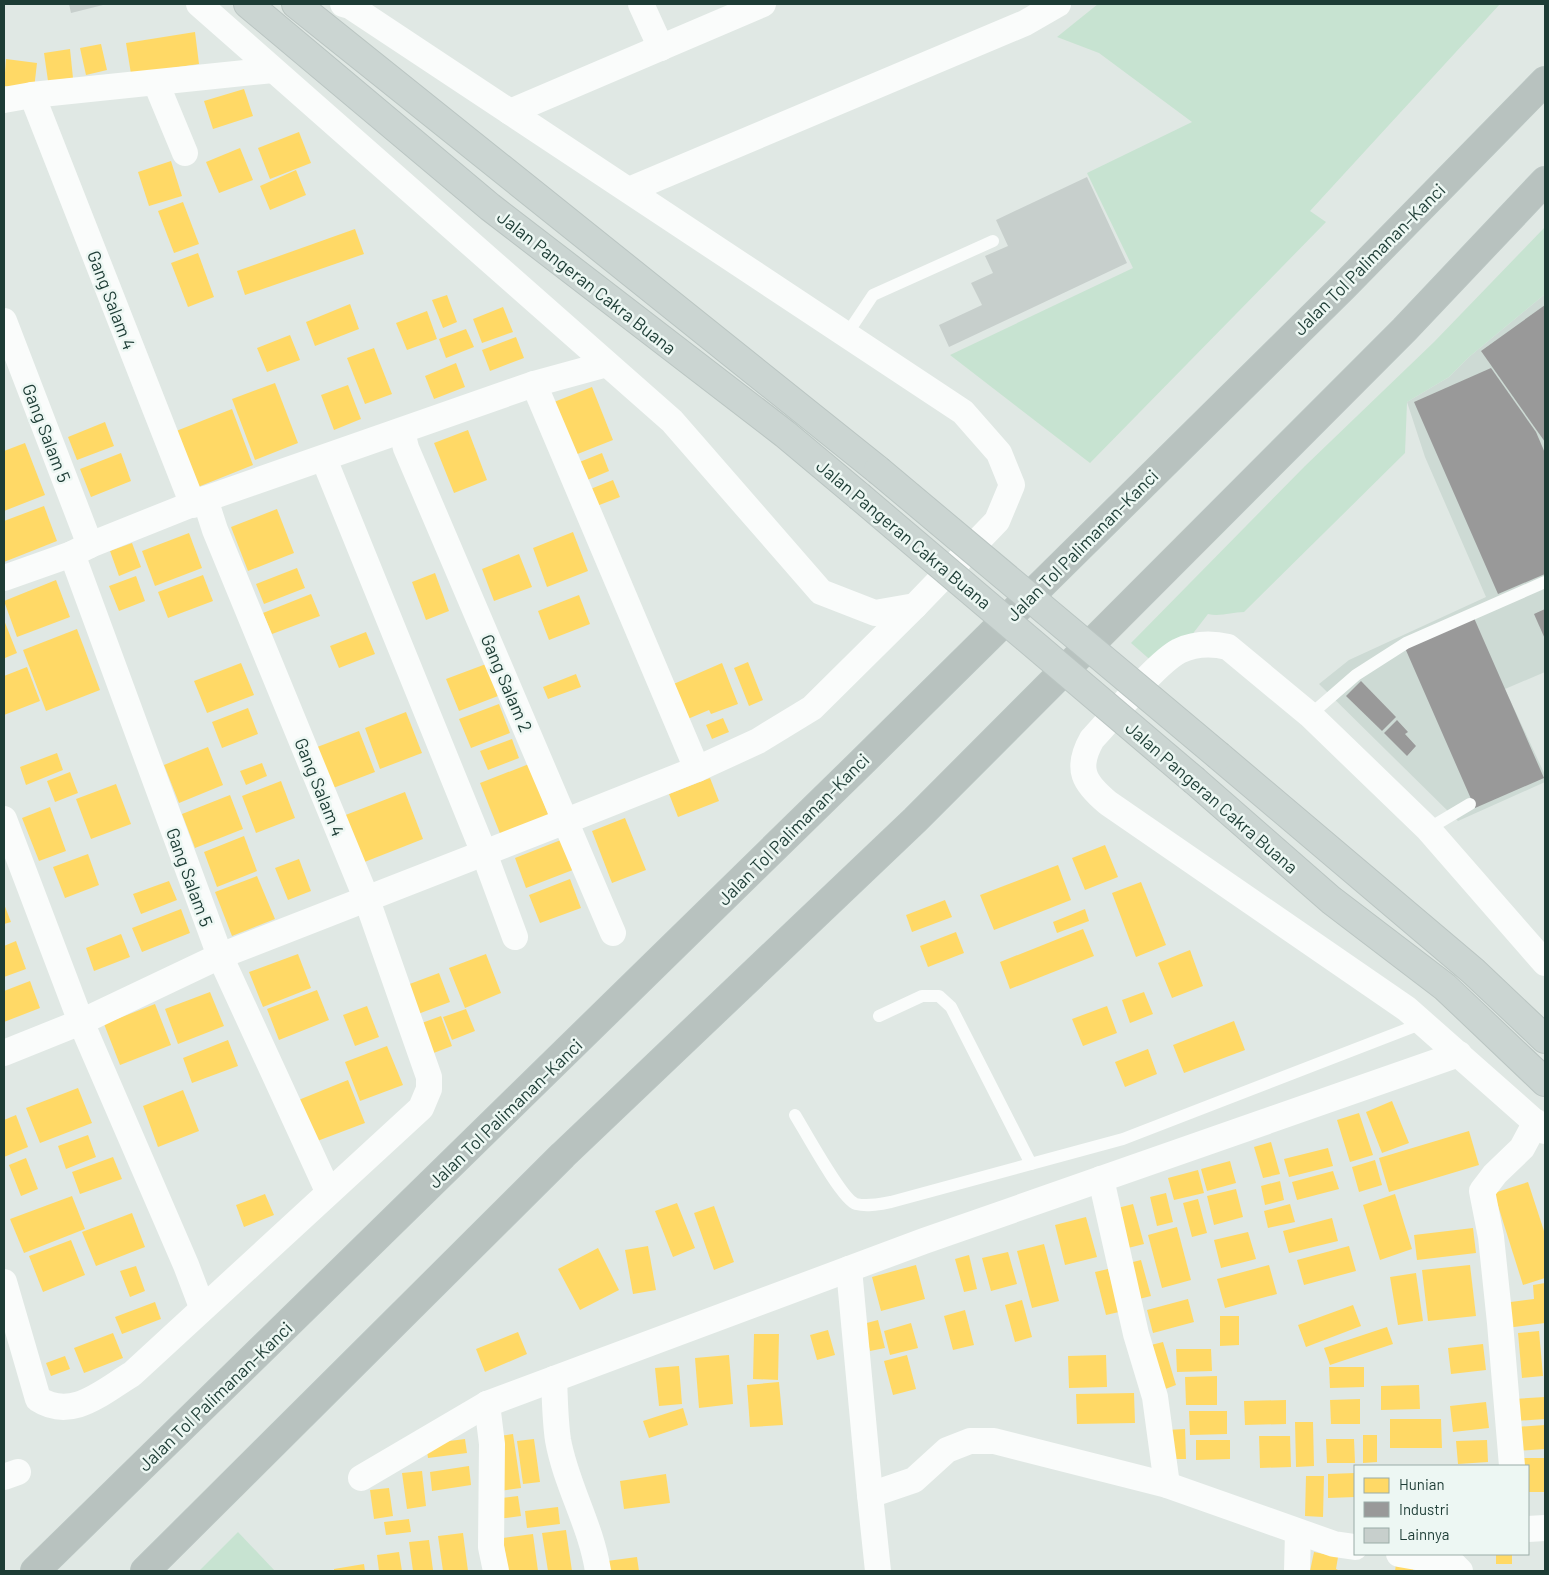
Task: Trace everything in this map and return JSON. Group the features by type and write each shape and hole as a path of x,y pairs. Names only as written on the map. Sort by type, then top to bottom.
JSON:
{"highway":[{"name":"Jalan Tol Palimanan–Kanci","path":"35,1571 869,755 1337,292 1545,81"},
{"path":"145,1571 563,1155 929,806 1404,330 1545,181"}],"main road":[{"name":"Jalan Pangeran Cakra Buana","path":"248,4 490,207 785,434 1195,781 1331,900 1445,988 1545,1082"},
{"name":"Jalan Pangeran Cakra Buana","path":"296,4 878,470 1472,971 1545,1039"}],"street":[{"path":"199,4 672,421 821,592 875,613 915,606"},
{"path":"4,1053 81,1022 220,956 697,769 758,741 812,708 915,606 998,521 1012,485 1000,452 963,412 350,6 343,4"},
{"path":"641,4 661,48"},
{"path":"629,190 1025,23 1058,4"},
{"path":"510,112 661,48 750,6"},
{"path":"4,100 32,95 273,70"},
{"path":"156,83 185,153"},
{"name":"Gang Salam 4","path":"32,95 199,502 215,530 366,900 429,1078 429,1089 420,1108 328,1192"},
{"name":"Gang Salam 5","path":"4,321 220,956 328,1192"},
{"path":"4,578 199,502 534,384 607,364"},
{"path":"534,384 697,769"},
{"name":"Gang Salam 2","path":"402,432 406,448 613,932"},
{"path":"324,459 484,853 515,937"},
{"path":"1512,1465 1500,1323 1490,1237 1482,1191 1494,1174 1541,1127 1406,1009 1108,804 1090,787 1084,777 1083,759 1092,739 1164,662 1179,651 1214,644 1228,647 1317,709 1437,824 1545,963"},
{"path":"4,819 81,1022 186,1265 202,1307"},
{"path":"361,1478 487,1404 849,1269 1459,1054"},
{"path":"1101,1179 1134,1324 1155,1397 1167,1484"},
{"path":"4,1282 38,1399 49,1406 62,1409 80,1404 132,1374 328,1192"},
{"path":"849,1269 878,1571"},
{"path":"554,1379 558,1439 566,1468 594,1546 598,1571"},
{"path":"487,1404 492,1444 491,1546 496,1571"},
{"path":"870,1496 914,1480 947,1450 970,1441 994,1441 1167,1484 1298,1532 1334,1544 1354,1547"},
{"path":"1529,1529 1545,1528"},
{"path":"1297,1571 1298,1532"},
{"path":"1405,1555 1452,1563 1460,1571"}],"lane":[{"path":"847,334 873,295 993,241"},
{"path":"1317,709 1356,675 1406,642 1545,582"},
{"path":"1437,824 1468,806"},
{"path":"879,1016 922,996 939,996 951,1007 1030,1164"},
{"path":"795,1115 843,1193 854,1204 872,1205 891,1202 1123,1139 1423,1023"}],"shaded area":[{"path":"1545,294 1545,672 1505,689 1545,775 1545,782 1458,821 1319,684 1349,660 1486,597 1425,457 1407,402 1449,377 1469,357"}],"green space":[{"path":"1098,4 1500,4 1310,211 1326,222 1090,463 950,355 1133,268 1087,173 1192,122 1099,53 1057,37"},
{"path":"1545,227 1545,294 1469,357 1449,377 1407,402 1405,453 1244,612 1208,614 1191,636 1155,664 1131,643 1305,466 1434,342"},
{"path":"238,1532 275,1571 199,1571"}],"building: Hunian":[{"path":"195,32 199,64 131,74 126,43"},
{"path":"101,44 107,70 86,75 80,48"},
{"path":"70,49 73,78 48,81 44,53"},
{"path":"6,59 37,63 34,89 4,86"},
{"path":"244,89 253,116 213,129 204,101"},
{"path":"299,132 311,163 270,179 258,148"},
{"path":"240,148 253,180 219,193 206,162"},
{"path":"171,161 182,196 149,206 138,172"},
{"path":"296,170 306,195 270,210 260,186"},
{"path":"183,202 199,244 174,253 158,211"},
{"path":"355,229 364,254 245,295 237,271"},
{"path":"198,253 214,297 188,307 171,263"},
{"path":"447,295 457,322 443,328 432,300"},
{"path":"350,304 359,329 315,346 306,322"},
{"path":"503,307 513,332 482,343 473,319"},
{"path":"427,311 437,339 407,350 396,323"},
{"path":"466,329 474,347 446,358 439,339"},
{"path":"290,335 300,360 267,372 257,348"},
{"path":"516,337 524,358 490,371 482,350"},
{"path":"374,348 392,394 365,404 347,358"},
{"path":"456,363 465,387 434,399 425,376"},
{"path":"275,383 298,443 255,460 232,399"},
{"path":"348,385 361,419 334,430 321,395"},
{"path":"592,387 613,440 575,455 554,402"},
{"path":"232,409 253,465 188,491 166,435"},
{"path":"105,422 114,446 77,460 68,437"},
{"path":"468,430 487,480 454,493 434,443"},
{"path":"25,443 45,495 4,511 4,451"},
{"path":"121,453 131,481 91,497 80,469"},
{"path":"602,453 609,471 585,481 577,463"},
{"path":"613,480 620,497 589,509 583,492"},
{"path":"44,506 57,541 4,562 4,521"},
{"path":"277,509 294,553 248,571 231,527"},
{"path":"573,532 588,571 547,587 533,548"},
{"path":"189,533 202,568 155,586 142,551"},
{"path":"132,543 141,567 119,576 110,551"},
{"path":"519,554 532,587 494,601 482,569"},
{"path":"297,568 305,588 264,604 256,584"},
{"path":"435,573 449,611 426,620 412,582"},
{"path":"203,575 213,601 168,618 158,592"},
{"path":"136,576 145,601 119,611 109,586"},
{"path":"56,580 70,617 17,637 4,601"},
{"path":"311,594 320,616 272,634 263,613"},
{"path":"579,595 590,624 549,640 538,611"},
{"path":"4,620 17,653 5,658 4,655"},
{"path":"77,629 100,690 46,711 23,650"},
{"path":"366,632 375,654 339,668 330,646"},
{"path":"748,662 763,700 749,706 734,668"},
{"path":"241,663 254,695 207,713 194,681"},
{"path":"722,663 738,704 711,714 709,710 683,721 669,686"},
{"path":"486,664 498,696 459,711 446,679"},
{"path":"27,667 40,701 4,715 4,676"},
{"path":"576,674 581,687 548,699 543,687"},
{"path":"499,704 510,733 471,748 459,719"},
{"path":"248,708 258,734 222,748 212,722"},
{"path":"406,712 422,753 380,769 365,728"},
{"path":"723,718 729,732 712,739 706,725"},
{"path":"359,731 375,772 328,790 312,749"},
{"path":"512,739 519,758 488,770 480,751"},
{"path":"208,747 223,785 179,803 164,765"},
{"path":"57,753 63,770 26,785 20,767"},
{"path":"262,763 267,776 246,785 240,771"},
{"path":"529,764 549,817 501,836 480,783"},
{"path":"70,772 78,793 55,802 47,781"},
{"path":"710,778 719,801 678,817 669,794"},
{"path":"281,781 295,818 256,833 242,796"},
{"path":"116,784 131,824 91,839 76,799"},
{"path":"405,792 423,839 362,863 343,816"},
{"path":"230,795 243,829 195,848 182,814"},
{"path":"50,807 66,851 39,861 22,818"},
{"path":"625,818 646,870 612,883 592,831"},
{"path":"244,836 257,871 217,887 204,852"},
{"path":"566,838 578,868 526,888 515,858"},
{"path":"1105,845 1118,877 1085,890 1072,858"},
{"path":"88,854 99,885 65,898 53,867"},
{"path":"299,859 311,891 288,900 275,868"},
{"path":"1058,865 1071,900 994,930 980,895"},
{"path":"257,876 275,919 232,936 215,892"},
{"path":"570,879 581,908 540,923 529,895"},
{"path":"169,881 177,900 141,914 133,894"},
{"path":"1141,882 1166,945 1136,957 1112,893"},
{"path":"945,900 952,917 912,932 906,915"},
{"path":"4,904 11,922 4,924"},
{"path":"181,909 190,933 142,952 132,928"},
{"path":"1085,909 1089,921 1057,933 1053,922"},
{"path":"1083,929 1094,956 1010,989 1000,962"},
{"path":"956,932 964,953 928,967 920,946"},
{"path":"121,934 130,957 94,971 86,948"},
{"path":"16,941 26,969 4,977 4,946"},
{"path":"1190,950 1203,986 1172,998 1158,963"},
{"path":"298,954 311,988 263,1007 249,972"},
{"path":"486,954 501,993 465,1008 449,968"},
{"path":"439,973 450,1002 418,1014 407,985"},
{"path":"30,981 40,1008 4,1022 4,991"},
{"path":"317,990 329,1020 279,1040 267,1009"},
{"path":"210,992 224,1026 178,1044 165,1009"},
{"path":"1144,992 1153,1014 1130,1023 1122,1000"},
{"path":"155,1004 171,1045 120,1065 104,1024"},
{"path":"367,1006 379,1037 355,1046 343,1015"},
{"path":"1107,1006 1117,1033 1083,1046 1072,1019"},
{"path":"466,1009 475,1031 452,1040 443,1017"},
{"path":"441,1016 452,1046 431,1054 419,1024"},
{"path":"1234,1021 1245,1050 1184,1073 1173,1045"},
{"path":"228,1040 238,1066 192,1083 183,1058"},
{"path":"387,1046 403,1085 360,1101 345,1062"},
{"path":"1148,1049 1157,1074 1125,1087 1115,1062"},
{"path":"348,1080 365,1123 312,1143 296,1101"},
{"path":"78,1088 92,1123 40,1143 26,1108"},
{"path":"183,1090 199,1131 158,1147 143,1106"},
{"path":"1392,1101 1409,1143 1382,1153 1366,1112"},
{"path":"1359,1113 1373,1155 1350,1162 1337,1120"},
{"path":"16,1115 28,1147 4,1157 4,1120"},
{"path":"1469,1131 1479,1165 1389,1192 1379,1158"},
{"path":"88,1135 96,1157 66,1169 58,1146"},
{"path":"1271,1142 1280,1174 1263,1178 1254,1147"},
{"path":"1328,1148 1333,1166 1289,1177 1284,1159"},
{"path":"113,1157 122,1179 80,1194 72,1172"},
{"path":"26,1158 38,1189 21,1196 9,1165"},
{"path":"1375,1160 1382,1185 1359,1192 1352,1167"},
{"path":"1230,1161 1236,1183 1207,1191 1201,1169"},
{"path":"1198,1170 1204,1193 1174,1200 1168,1178"},
{"path":"1333,1171 1339,1189 1297,1200 1292,1182"},
{"path":"1280,1181 1284,1200 1265,1205 1261,1186"},
{"path":"1528,1182 1545,1234 1545,1278 1523,1285 1494,1193"},
{"path":"1236,1189 1243,1217 1214,1225 1207,1196"},
{"path":"1166,1193 1173,1222 1157,1226 1150,1197"},
{"path":"265,1194 274,1215 244,1227 236,1205"},
{"path":"1395,1194 1412,1249 1380,1260 1363,1205"},
{"path":"72,1196 85,1229 24,1253 10,1219"},
{"path":"1198,1199 1207,1233 1192,1237 1183,1203"},
{"path":"677,1203 695,1248 673,1257 655,1211"},
{"path":"1133,1204 1144,1244 1124,1249 1114,1209"},
{"path":"1290,1204 1295,1222 1268,1228 1264,1211"},
{"path":"714,1206 734,1262 714,1270 694,1213"},
{"path":"132,1213 145,1247 96,1266 82,1232"},
{"path":"1086,1217 1097,1257 1065,1265 1055,1225"},
{"path":"1332,1218 1338,1241 1289,1253 1283,1231"},
{"path":"1177,1227 1191,1280 1162,1288 1148,1235"},
{"path":"1473,1228 1476,1253 1417,1260 1414,1235"},
{"path":"1248,1232 1256,1259 1221,1268 1214,1240"},
{"path":"71,1240 85,1275 43,1292 29,1256"},
{"path":"1044,1244 1059,1301 1032,1308 1017,1251"},
{"path":"648,1246 656,1290 633,1294 625,1250"},
{"path":"1349,1246 1356,1271 1304,1285 1297,1260"},
{"path":"598,1248 619,1290 580,1310 558,1269"},
{"path":"1008,1252 1017,1284 991,1291 982,1258"},
{"path":"969,1255 977,1289 964,1292 955,1259"},
{"path":"1141,1260 1151,1296 1135,1300 1125,1264"},
{"path":"916,1265 925,1299 881,1311 872,1277"},
{"path":"1269,1265 1277,1294 1225,1308 1217,1279"},
{"path":"1470,1265 1476,1316 1428,1321 1422,1270"},
{"path":"136,1266 145,1291 130,1297 120,1271"},
{"path":"1108,1269 1119,1312 1106,1315 1095,1272"},
{"path":"1416,1273 1423,1321 1398,1325 1390,1277"},
{"path":"1545,1283 1545,1323 1506,1328 1503,1303 1534,1299 1533,1285"},
{"path":"1188,1299 1194,1322 1153,1333 1147,1310"},
{"path":"1022,1300 1032,1337 1015,1342 1005,1305"},
{"path":"155,1302 161,1319 122,1334 115,1317"},
{"path":"1353,1305 1361,1326 1306,1347 1298,1325"},
{"path":"965,1310 974,1345 953,1350 944,1316"},
{"path":"1220,1316 1239,1316 1239,1345 1220,1346"},
{"path":"878,1320 885,1348 870,1351 863,1324"},
{"path":"911,1323 918,1348 890,1355 884,1331"},
{"path":"1387,1327 1393,1344 1330,1365 1324,1348"},
{"path":"828,1330 835,1355 817,1360 810,1335"},
{"path":"1539,1331 1543,1376 1522,1378 1518,1333"},
{"path":"518,1332 527,1354 485,1372 476,1349"},
{"path":"113,1333 123,1358 84,1373 74,1348"},
{"path":"754,1334 779,1334 778,1380 753,1379"},
{"path":"1163,1342 1176,1385 1160,1391 1147,1346"},
{"path":"1483,1344 1486,1370 1451,1374 1448,1348"},
{"path":"1176,1349 1211,1349 1212,1371 1177,1372"},
{"path":"729,1355 733,1404 699,1408 695,1358"},
{"path":"907,1355 916,1389 893,1395 884,1361"},
{"path":"1106,1355 1107,1387 1069,1388 1068,1356"},
{"path":"65,1356 70,1369 51,1376 46,1363"},
{"path":"679,1366 682,1404 659,1406 655,1368"},
{"path":"1329,1367 1364,1367 1364,1387 1330,1388"},
{"path":"1217,1376 1217,1405 1186,1405 1185,1377"},
{"path":"779,1382 783,1425 750,1427 747,1385"},
{"path":"1419,1385 1420,1409 1381,1410 1381,1386"},
{"path":"1134,1393 1135,1423 1077,1424 1076,1394"},
{"path":"1545,1397 1545,1419 1515,1421 1513,1399"},
{"path":"1360,1399 1360,1424 1331,1424 1330,1400"},
{"path":"1286,1400 1286,1424 1245,1425 1244,1401"},
{"path":"1486,1402 1489,1428 1453,1432 1450,1406"},
{"path":"683,1408 688,1425 649,1438 643,1421"},
{"path":"1189,1411 1227,1411 1227,1434 1190,1435"},
{"path":"1390,1419 1441,1419 1442,1448 1390,1448"},
{"path":"1295,1422 1313,1422 1314,1466 1296,1467"},
{"path":"1545,1425 1545,1449 1517,1451 1516,1427"},
{"path":"1185,1429 1186,1459 1167,1459 1166,1430"},
{"path":"513,1434 521,1488 500,1491 493,1437"},
{"path":"1363,1435 1377,1435 1377,1462 1363,1463"},
{"path":"1259,1436 1290,1436 1291,1467 1260,1468"},
{"path":"465,1439 467,1453 428,1458 426,1444"},
{"path":"534,1439 540,1482 523,1484 517,1441"},
{"path":"1326,1439 1354,1439 1355,1463 1327,1463"},
{"path":"1196,1440 1230,1440 1230,1459 1196,1460"},
{"path":"1487,1440 1488,1462 1458,1464 1456,1441"},
{"path":"1522,1458 1545,1458 1545,1492 1529,1492 1529,1465 1522,1465"},
{"path":"469,1466 471,1485 432,1491 430,1472"},
{"path":"422,1471 426,1506 407,1509 402,1473"},
{"path":"1354,1473 1354,1497 1328,1498 1328,1474"},
{"path":"666,1474 670,1503 624,1509 620,1481"},
{"path":"1306,1476 1324,1476 1323,1517 1305,1516"},
{"path":"389,1488 393,1516 374,1519 370,1490"},
{"path":"518,1496 521,1516 497,1519 494,1499"},
{"path":"558,1507 560,1524 527,1528 525,1511"},
{"path":"409,1519 411,1532 386,1535 384,1522"},
{"path":"566,1530 572,1571 548,1571 542,1533"},
{"path":"463,1533 468,1571 443,1571 438,1536"},
{"path":"533,1534 538,1571 508,1571 503,1538"},
{"path":"429,1540 433,1570 413,1571 409,1542"},
{"path":"399,1552 402,1571 379,1571 377,1555"},
{"path":"1314,1552 1338,1557 1336,1569 1340,1571 1310,1571"},
{"path":"1496,1555 1512,1555 1512,1564 1496,1564"},
{"path":"637,1557 639,1571 608,1571 607,1561"},
{"path":"364,1564 365,1571 334,1571 334,1569"},
{"path":"1396,1564 1414,1566 1413,1571 1395,1571"}],"building: Industri":[{"path":"1545,305 1545,442 1481,351"},
{"path":"1491,368 1536,432 1545,453 1545,574 1498,594 1414,402"},
{"path":"1545,609 1545,639 1534,614"},
{"path":"1474,618 1544,778 1475,808 1405,648"},
{"path":"1361,681 1396,717 1382,731 1346,696"},
{"path":"1397,720 1408,732 1405,734 1416,746 1407,756 1384,733"}],"building: Lainnya":[{"path":"69,4 107,4 71,13"},
{"path":"1087,177 1127,263 949,347 939,325 982,305 971,283 993,273 985,256 1008,246 996,220"}]}
